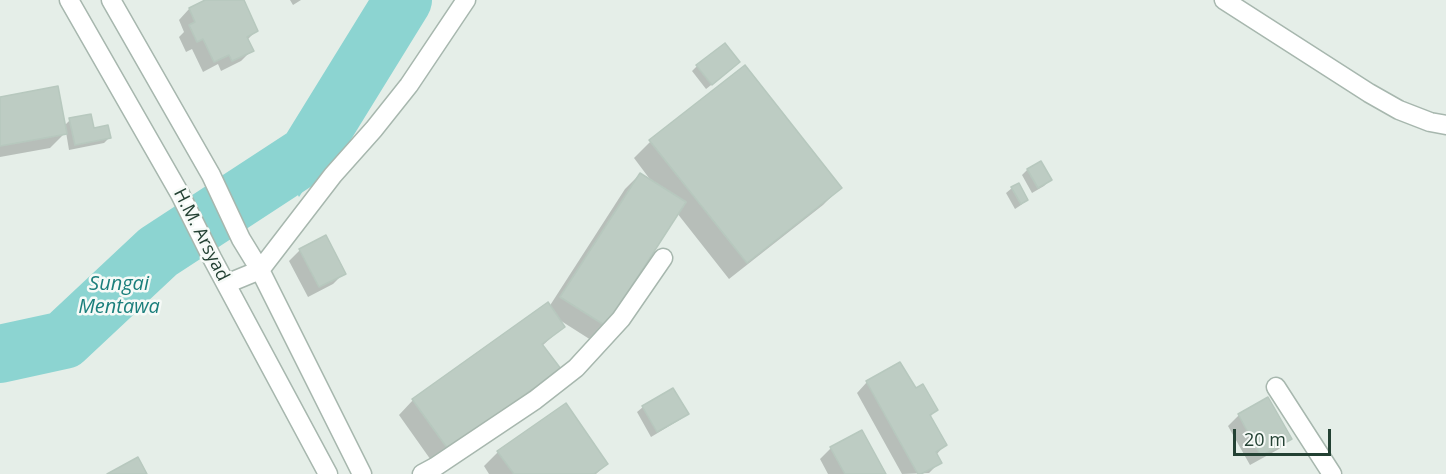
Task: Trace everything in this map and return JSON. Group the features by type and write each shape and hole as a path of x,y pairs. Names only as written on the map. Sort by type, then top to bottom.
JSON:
{"street":[{"name":"H.M. Arsyad","path":"69,0 180,194 328,474"},
{"name":"H.M. Arsyad","path":"111,0 211,175 241,239 260,270 362,474"},
{"path":"226,284 260,270 333,175 409,85 466,0"},
{"path":"1224,0 1399,110 1430,122 1446,125"},
{"path":"422,474 526,406 576,368 621,318 663,258"},
{"path":"1276,387 1332,474"}],"water":[{"path":"376,0 429,0 299,197 279,161"},
{"name":"Sungai Mentawa","path":"174,208 196,254 169,269 136,311 79,354 0,379 0,341 38,335 117,267"}],"building":[{"path":"205,0 244,0 258,31 247,37 254,51 232,61 229,55 214,62 203,39 197,42 189,25 195,22 189,8"},
{"path":"725,43 740,62 712,85 696,65"},
{"path":"745,65 842,188 747,263 649,140"},
{"path":"58,86 67,134 0,146 0,97"},
{"path":"91,114 94,128 108,125 111,138 75,145 69,118"},
{"path":"1041,161 1052,180 1038,188 1027,169"},
{"path":"640,173 686,202 606,326 560,297"},
{"path":"1019,183 1028,200 1021,204 1011,187"},
{"path":"326,235 346,274 319,287 299,249"},
{"path":"548,302 565,327 542,344 561,369 448,449 412,399"},
{"path":"900,362 916,388 923,384 938,410 930,415 947,445 936,452 942,463 921,474 918,474 866,381"},
{"path":"673,388 689,414 657,432 642,406"},
{"path":"1268,397 1292,439 1261,456 1238,414"},
{"path":"566,403 608,464 594,474 514,474 497,451"},
{"path":"862,430 886,474 845,474 830,447"},
{"path":"138,457 147,474 107,474"}],"waterway":[{"name":"Sungai Mentawa","path":"0,354 64,340 158,252 308,154 403,0"}]}
